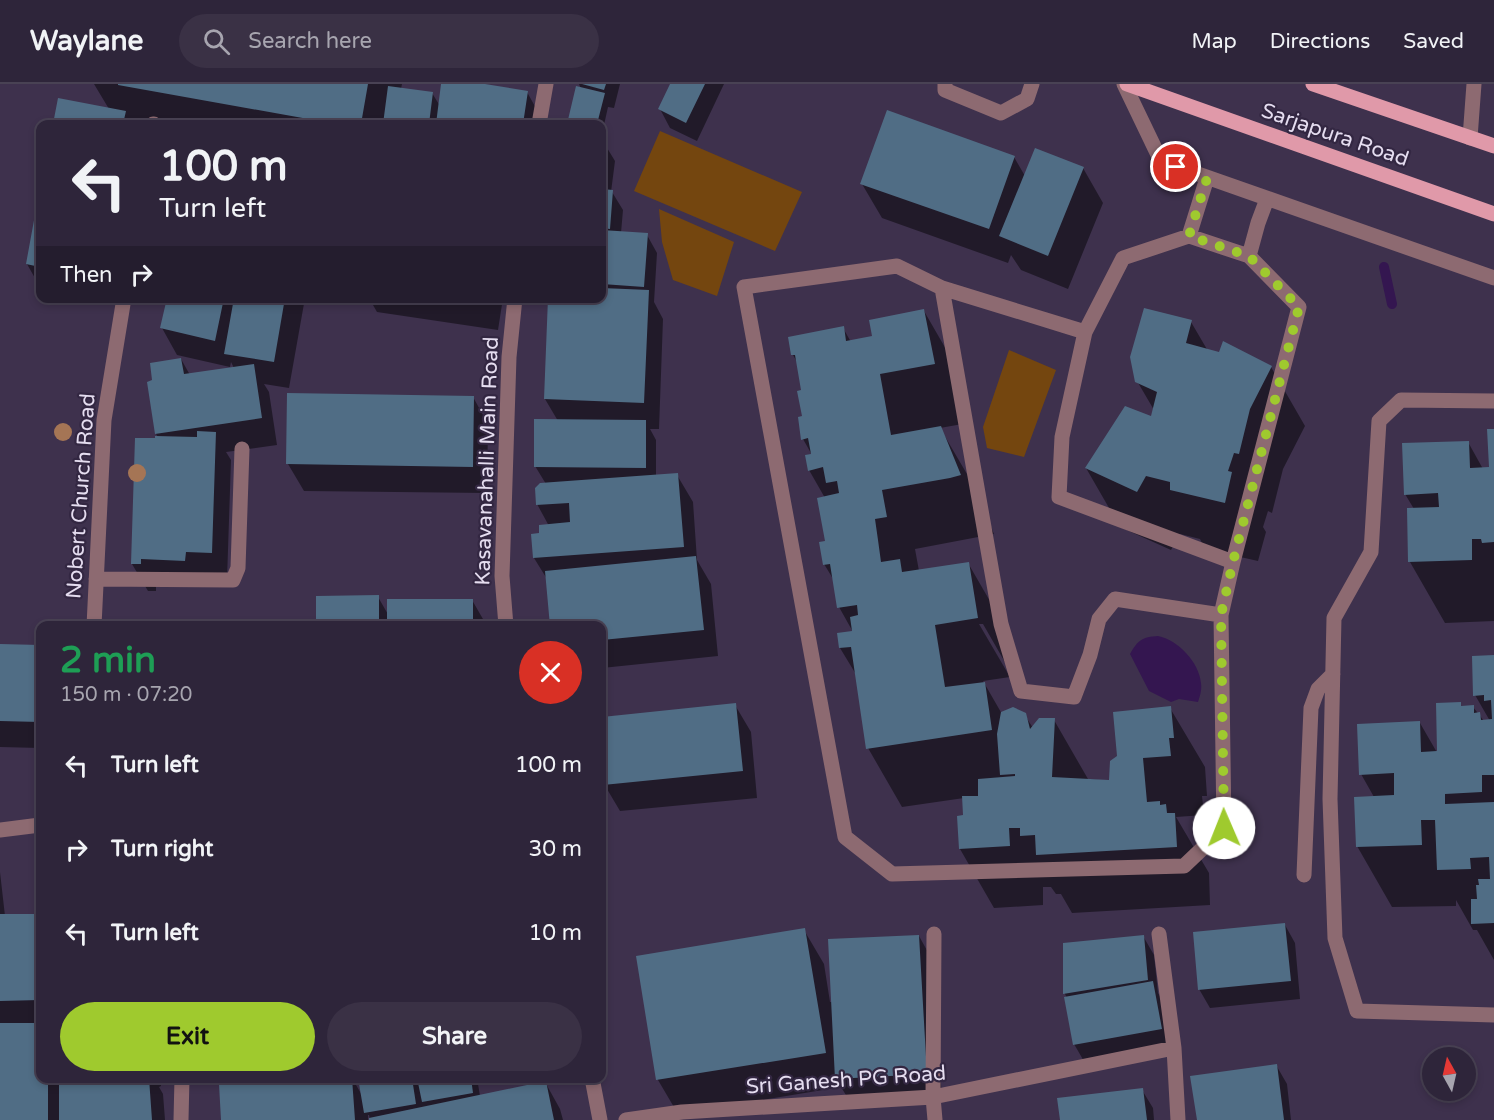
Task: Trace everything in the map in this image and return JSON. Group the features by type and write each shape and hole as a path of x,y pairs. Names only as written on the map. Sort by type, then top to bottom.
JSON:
{"main road":[{"name":"Sarjapura Road","path":"1126,84 1494,214"},
{"name":"Sarjapura Road","path":"1313,84 1494,146"}],"street":[{"path":"540,120 546,84"},
{"path":"945,84 945,90 1001,113 1027,99 1032,84"},
{"path":"1126,84 1161,161 1494,278"},
{"path":"1470,138 1474,84"},
{"path":"1189,236 1207,178"},
{"path":"1249,256 1267,199"},
{"path":"1085,332 942,288 897,266 744,287 844,837 892,874 1184,866 1224,828 1221,615 1299,307 1249,256 1189,236 1123,258 1085,332 1062,437 1059,497 1233,562"},
{"path":"942,288 1001,624 1021,691 1074,697 1090,655 1099,619 1115,599 1221,615"},
{"name":"Nobert Church Road","path":"94,621 104,420 123,303"},
{"name":"Kasavanahalli Main Road","path":"506,621 502,576 509,357 514,303"},
{"path":"1494,401 1401,400 1379,421 1371,552 1334,618 1330,799 1335,938 1357,1011 1494,1015"},
{"path":"96,579 233,580 238,568 242,449"},
{"path":"1304,875 1311,708 1318,689 1333,674"},
{"path":"0,830 36,826"},
{"path":"934,934 933,1097 935,1120"},
{"path":"1159,934 1174,1048 1178,1120"},
{"name":"Sri Ganesh PG Road","path":"626,1120 682,1112 933,1097 1174,1048"},
{"path":"181,1120 182,1083"},
{"path":"593,1083 600,1120"}],"shaded area":[{"path":"660,131 802,192 775,251 634,191"},
{"path":"659,209 734,242 717,296 673,280 662,242"},
{"path":"1009,350 1056,370 1024,457 987,448 983,427"},
{"path":"1158,636 1173,642 1192,660 1201,683 1198,702 1179,699 1171,702 1149,691 1130,654 1141,640"}],"building":[{"path":"368,84 362,120 314,120 118,85"},
{"path":"441,84 485,84 528,91 524,120 436,120"},
{"path":"582,84 606,84 604,90"},
{"path":"670,84 705,84 686,123 658,109"},
{"path":"388,86 433,92 430,120 384,120"},
{"path":"576,86 605,93 598,120 568,120"},
{"path":"58,98 126,111 124,120 54,120"},
{"path":"887,110 1015,156 989,229 860,184"},
{"path":"1035,148 1084,167 1048,256 999,236"},
{"path":"606,189 613,190 610,229 606,228"},
{"path":"36,209 36,266 26,264"},
{"path":"606,230 648,233 644,287 606,284"},
{"path":"606,288 649,290 644,403 544,399 548,303 606,303"},
{"path":"166,303 223,303 215,341 160,328"},
{"path":"233,303 284,303 274,362 224,354"},
{"path":"1144,308 1192,320 1186,343 1219,352 1223,341 1272,366 1250,409 1239,454 1234,453 1228,471 1232,472 1225,503 1170,490 1170,482 1146,476 1137,492 1085,468 1125,406 1151,416 1157,392 1135,382 1130,357"},
{"path":"924,309 935,364 880,374 891,435 941,426 961,475 882,490 887,517 875,519 881,562 900,559 902,572 969,562 978,618 935,625 945,687 985,682 992,730 866,749 851,647 839,648 837,633 852,631 850,617 858,615 857,605 837,608 830,564 823,565 819,542 825,541 817,498 839,493 837,481 826,483 823,467 808,471 805,455 811,454 808,438 801,440 798,417 802,416 797,391 801,390 795,355 791,355 788,337 844,326 846,341 872,336 869,320"},
{"path":"181,358 184,374 254,364 262,418 155,434 147,382 152,380 150,363"},
{"path":"287,393 474,396 473,467 286,464"},
{"path":"534,419 646,420 646,468 534,467"},
{"path":"1487,429 1494,429 1494,542 1482,543 1481,539 1472,539 1472,560 1408,562 1407,508 1439,507 1438,493 1404,495 1402,443 1469,441 1470,468 1489,467"},
{"path":"197,431 216,432 212,553 186,552 185,561 141,559 141,564 131,564 135,438 197,437"},
{"path":"678,473 684,547 533,558 531,534 539,533 539,525 570,522 569,503 536,505 535,488 540,483"},
{"path":"696,556 704,630 606,640 606,621 550,621 545,571"},
{"path":"379,595 379,621 316,621 316,596"},
{"path":"387,599 473,599 473,621 387,621"},
{"path":"0,644 36,645 36,722 0,721"},
{"path":"1494,655 1494,775 1482,775 1482,792 1445,794 1445,804 1494,802 1494,923 1471,924 1471,899 1477,899 1478,879 1490,879 1489,857 1470,858 1471,869 1437,870 1435,820 1421,820 1422,845 1356,847 1354,797 1394,795 1394,773 1359,775 1357,724 1420,721 1421,752 1437,751 1436,703 1461,702 1461,706 1474,705 1474,713 1480,712 1481,720 1492,719 1491,700 1484,701 1484,695 1473,696 1472,656"},
{"path":"736,703 743,771 606,785 606,717"},
{"path":"1171,706 1174,738 1169,738 1171,756 1143,758 1147,802 1160,801 1160,805 1166,804 1167,813 1175,813 1177,847 1036,855 1035,835 1020,836 1020,828 1009,828 1010,846 959,849 957,816 963,815 962,796 978,796 978,779 1015,776 1015,774 1000,775 997,734 1001,712 1013,707 1026,713 1030,729 1039,718 1055,718 1052,777 1109,780 1110,761 1117,756 1113,712"},
{"path":"0,914 36,914 36,1000 0,1001"},
{"path":"1285,923 1291,981 1198,990 1193,932"},
{"path":"805,928 826,1053 656,1080 636,956"},
{"path":"919,935 927,1074 835,1079 828,939"},
{"path":"1144,935 1148,980 1063,994 1063,943"},
{"path":"1153,981 1162,1029 1073,1045 1064,997"},
{"path":"0,1023 36,1023 36,1083 48,1083 48,1120 0,1120"},
{"path":"1277,1064 1284,1120 1197,1120 1190,1076"},
{"path":"59,1083 149,1083 152,1120 59,1120"},
{"path":"352,1083 355,1120 221,1120 219,1084"},
{"path":"359,1083 413,1083 416,1104 364,1113"},
{"path":"418,1083 472,1083 473,1093 422,1102"},
{"path":"536,1083 546,1083 554,1120 369,1120 369,1118"},
{"path":"1143,1088 1147,1120 1060,1120 1057,1098"}],"waterway":[{"path":"1384,267 1392,304"}],"route":[{"path":"1176,167 1207,178 1189,236 1249,256 1299,307 1221,615 1224,828"}]}
